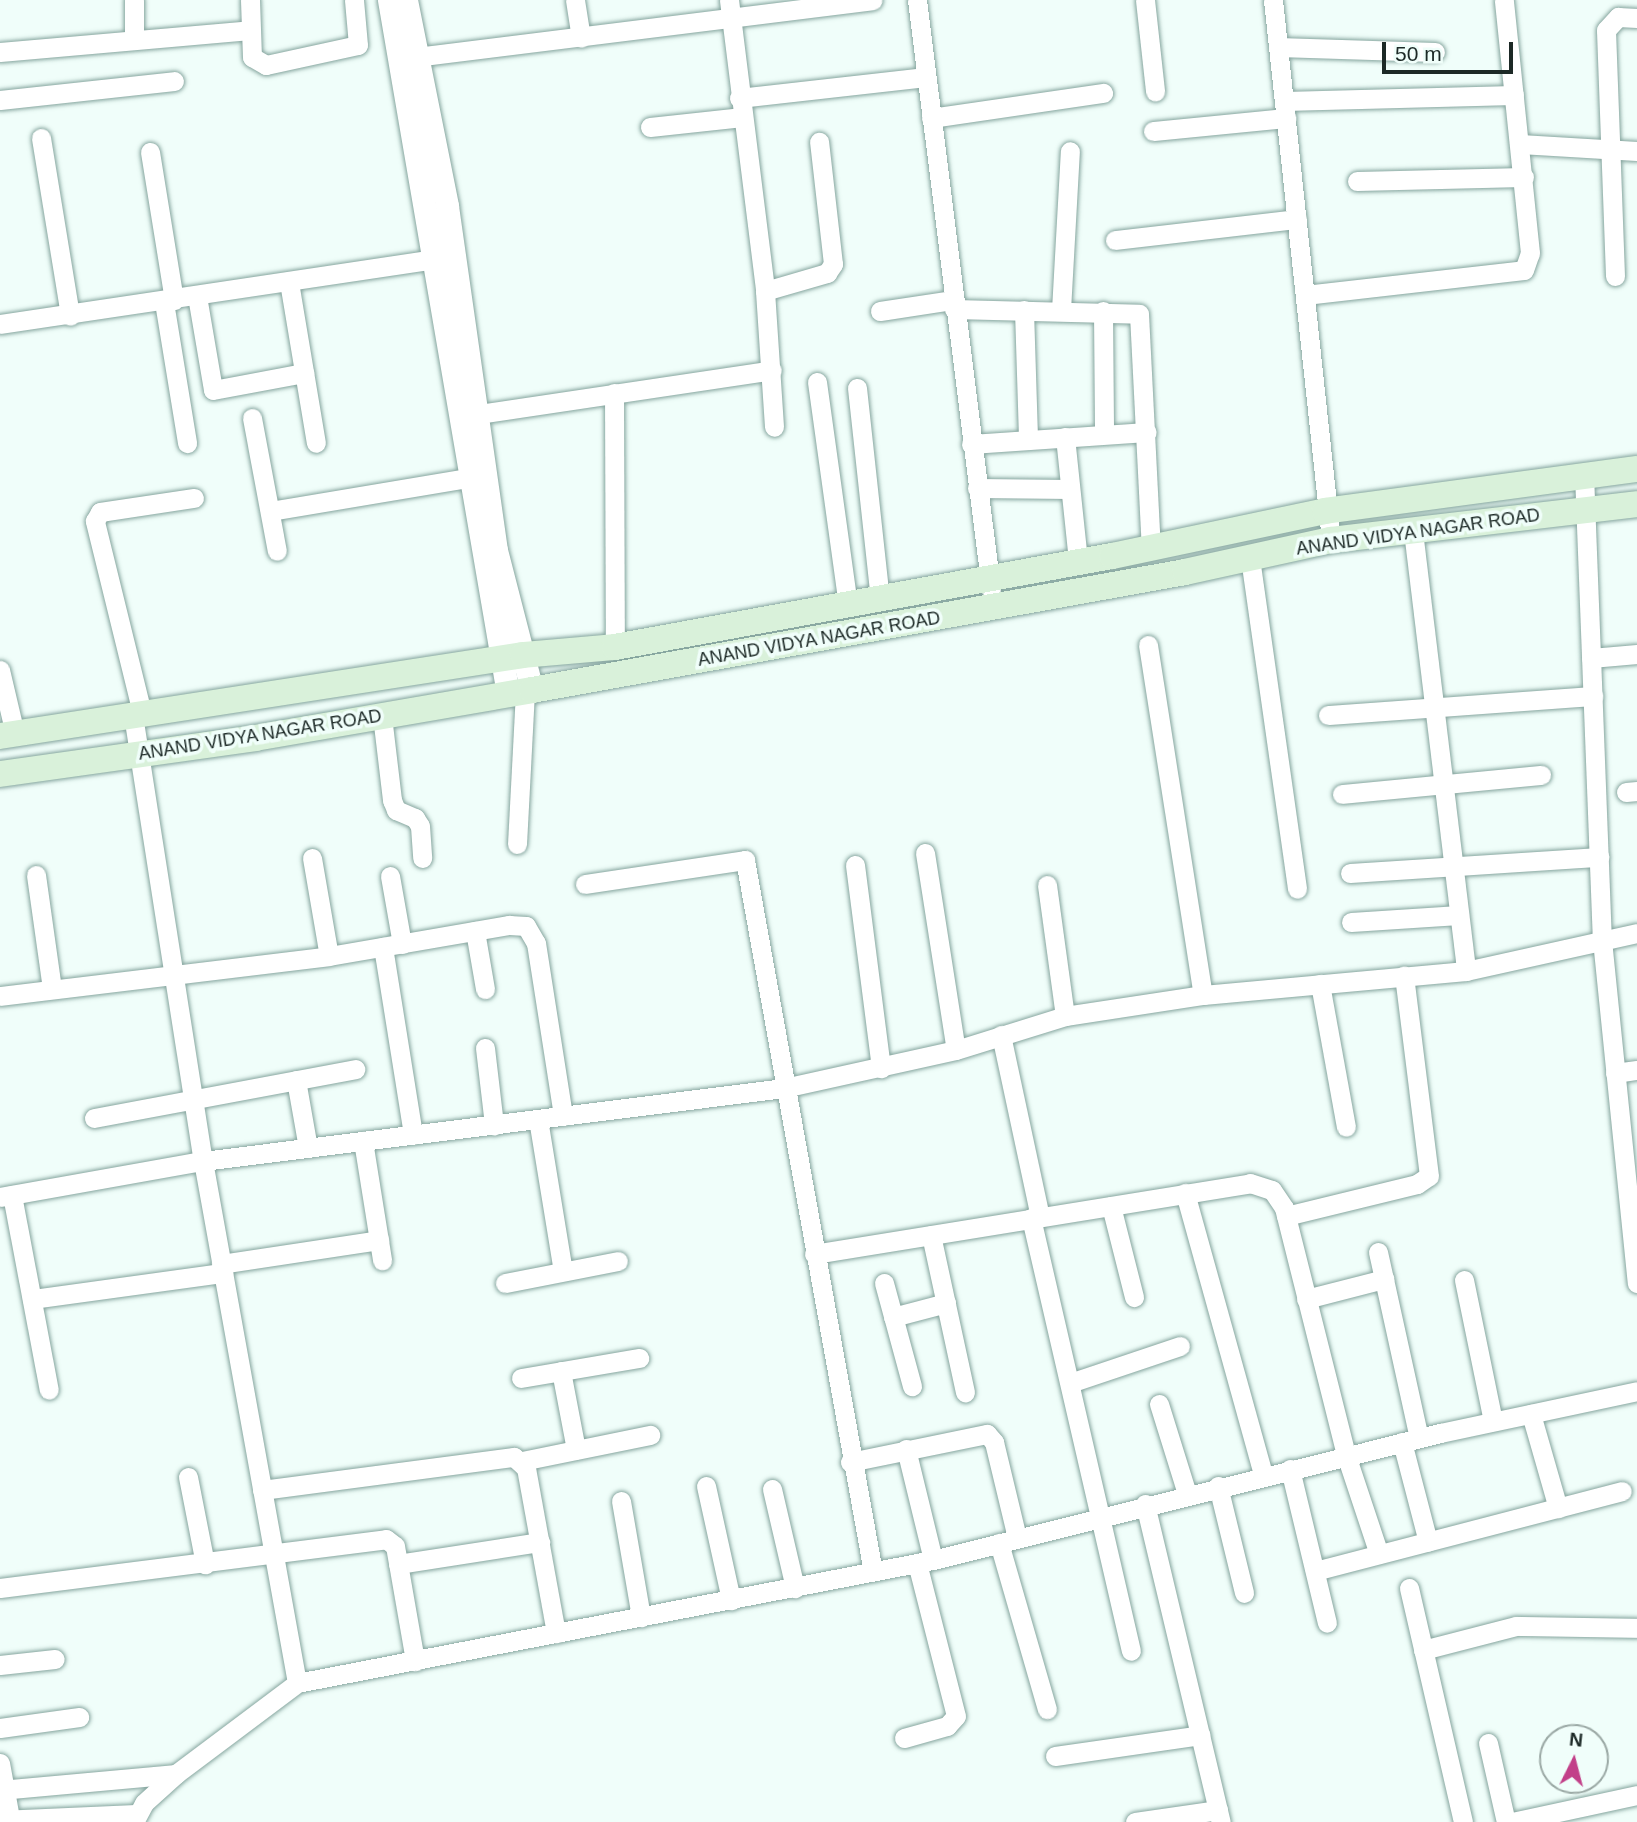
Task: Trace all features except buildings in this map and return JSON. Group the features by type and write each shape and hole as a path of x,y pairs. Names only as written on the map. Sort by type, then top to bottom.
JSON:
{"main road":[{"name":"ANAND VIDYA NAGAR ROAD","path":"7,735 513,657 615,647 1151,548 1325,511 1584,474 1637,469"},
{"name":"ANAND VIDYA NAGAR ROAD","path":"0,774 139,755 522,692 992,607 1331,540 1637,504"}],"street":[{"path":"134,0 134,40"},
{"path":"250,0 253,57 266,65 351,49 360,37 354,0"},
{"path":"389,0 479,414 478,476"},
{"path":"406,0 478,476 522,692 517,844"},
{"path":"575,0 581,38"},
{"path":"416,57 581,38 730,8 872,0"},
{"path":"917,0 992,607"},
{"path":"1145,0 1156,91"},
{"path":"1273,0 1306,295 1325,511 1331,540"},
{"path":"1306,295 1518,274 1529,263 1524,177 1504,0"},
{"path":"730,8 765,291 774,427"},
{"path":"1615,276 1608,24 1618,17 1637,18"},
{"path":"0,52 250,30"},
{"path":"1278,47 1435,52"},
{"path":"650,127 741,107 926,77"},
{"path":"0,100 174,81"},
{"path":"931,118 1103,93"},
{"path":"1153,131 1285,109 1514,95"},
{"path":"41,138 70,316"},
{"path":"765,291 827,273 833,264 819,142"},
{"path":"1520,144 1637,151"},
{"path":"1061,310 1070,151"},
{"path":"150,152 187,443"},
{"path":"1357,181 1524,177"},
{"path":"1115,240 1297,219"},
{"path":"0,324 70,316 444,258"},
{"path":"289,282 316,443"},
{"path":"197,296 214,390 304,373"},
{"path":"880,311 954,304 1024,310 1133,312 1142,320 1151,548"},
{"path":"1024,310 1028,440"},
{"path":"1103,311 1104,434"},
{"path":"479,414 772,370"},
{"path":"817,382 848,606"},
{"path":"857,388 880,599"},
{"path":"614,393 615,647"},
{"path":"252,418 277,551"},
{"path":"971,444 1147,432"},
{"path":"1065,437 1078,561"},
{"path":"1584,474 1602,940 1637,1283"},
{"path":"270,511 478,476"},
{"path":"977,488 1070,489"},
{"path":"194,498 100,512 95,521 137,714 139,755 203,1161 297,1684"},
{"path":"1413,531 1466,971"},
{"path":"1250,558 1297,889"},
{"path":"1147,645 1203,995"},
{"path":"1591,657 1637,654"},
{"path":"0,670 7,735"},
{"path":"1328,715 1434,705 1593,696"},
{"path":"382,716 392,800 396,810 415,818 420,826 422,858"},
{"path":"1342,794 1541,775"},
{"path":"925,853 956,1050"},
{"path":"1350,873 1599,857"},
{"path":"312,858 328,956"},
{"path":"585,884 745,860 850,1461 873,1572"},
{"path":"855,865 881,1068"},
{"path":"36,875 52,989"},
{"path":"390,876 393,946 413,1135"},
{"path":"1046,885 1065,1016"},
{"path":"1351,922 1459,915"},
{"path":"0,996 328,956 518,924 532,932 563,1116"},
{"path":"475,931 485,989"},
{"path":"49,1390 32,1298 6,1196 203,1161 784,1088 956,1050 1065,1016 1203,995 1466,971 1637,933"},
{"path":"1286,1216 1417,1184 1429,1176 1404,976"},
{"path":"1320,984 1346,1127"},
{"path":"1000,1035 1035,1218 1130,1651"},
{"path":"485,1048 494,1125"},
{"path":"94,1118 194,1103 355,1069"},
{"path":"1615,1073 1637,1070"},
{"path":"296,1080 307,1148"},
{"path":"538,1119 563,1271"},
{"path":"363,1141 382,1260"},
{"path":"814,1254 1250,1183 1272,1190 1286,1216 1346,1455 1380,1554"},
{"path":"1185,1194 1263,1475"},
{"path":"1111,1206 1133,1297"},
{"path":"931,1235 965,1392"},
{"path":"32,1298 222,1269 379,1240"},
{"path":"1378,1252 1428,1542"},
{"path":"505,1283 618,1261"},
{"path":"1306,1299 1384,1279"},
{"path":"1464,1280 1493,1422"},
{"path":"884,1283 912,1386"},
{"path":"893,1317 946,1303"},
{"path":"1070,1383 1180,1346"},
{"path":"521,1378 639,1358"},
{"path":"561,1371 576,1450"},
{"path":"0,1763 5,1819 135,1818 176,1774 297,1684 925,1562 1346,1455 1637,1391"},
{"path":"1159,1404 1187,1494"},
{"path":"1531,1414 1558,1508"},
{"path":"850,1461 987,1434 995,1442 1008,1541 1047,1709"},
{"path":"262,1490 506,1455 522,1461 650,1435"},
{"path":"904,1738 947,1726 956,1716 925,1562 906,1449"},
{"path":"522,1461 556,1633"},
{"path":"1290,1469 1327,1623"},
{"path":"188,1477 205,1564"},
{"path":"706,1486 731,1600"},
{"path":"1219,1486 1244,1593"},
{"path":"772,1489 795,1588"},
{"path":"1315,1571 1622,1491"},
{"path":"621,1501 641,1617"},
{"path":"1135,1822 1219,1816 1145,1504"},
{"path":"0,1588 274,1556 380,1539 392,1541 415,1661"},
{"path":"398,1564 540,1542"},
{"path":"1409,1588 1463,1822"},
{"path":"1423,1650 1516,1626 1637,1628"},
{"path":"0,1665 55,1659"},
{"path":"0,1728 79,1717"},
{"path":"1055,1756 1200,1735"},
{"path":"1488,1743 1506,1822"},
{"path":"2,1790 176,1774"},
{"path":"1512,1822 1637,1795"}]}
